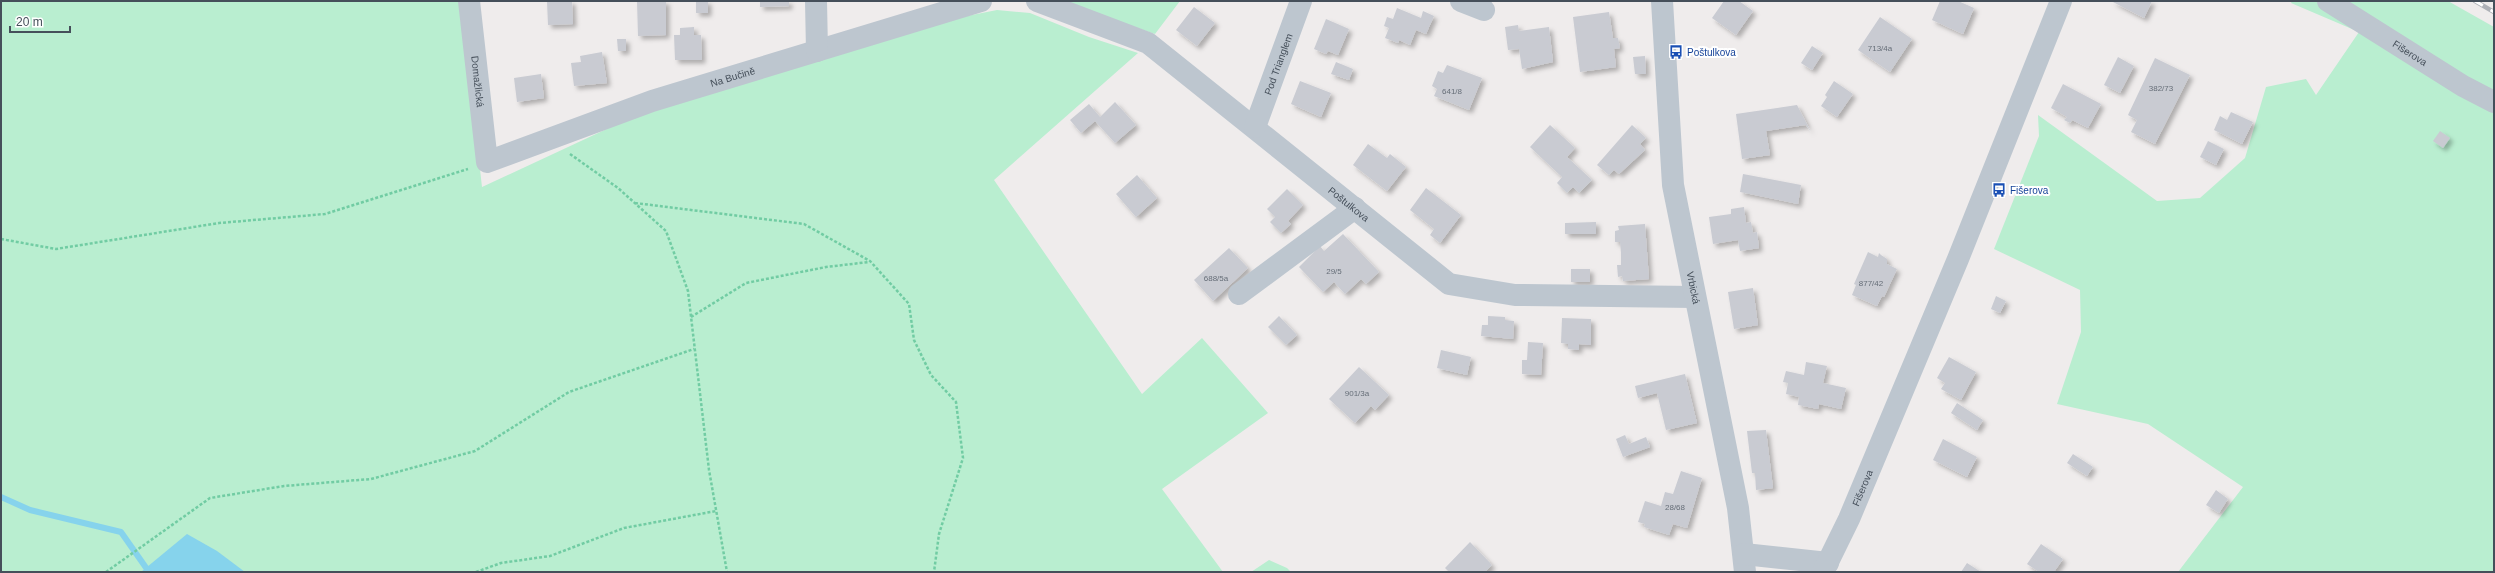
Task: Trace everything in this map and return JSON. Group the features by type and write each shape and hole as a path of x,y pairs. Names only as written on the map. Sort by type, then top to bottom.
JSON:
{"street":[{"name":"Domažlická","path":"470,1 487,162"},
{"path":"816,1 817,51"},
{"name":"Na Bučině","path":"487,162 652,101 981,1"},
{"name":"Poštulkova","path":"1037,1 1148,43 1256,127 1449,284 1515,295 1695,297"},
{"name":"Pod Trianglem","path":"1256,127 1301,1"},
{"path":"1461,1 1484,10"},
{"name":"Vrbická","path":"1662,1 1673,186 1738,508 1744,563"},
{"name":"Fišerova","path":"1826,567 1849,519 1958,259 2061,1"},
{"name":"Fišerova","path":"2328,1 2464,86 2494,102"},
{"path":"1239,294 1354,208"},
{"path":"1744,563 1826,567"}],"path":[{"path":"549,139 618,188 666,232 688,291 709,470 727,572"},
{"path":"1,239 56,249 219,224 325,214 487,162"},
{"path":"635,203 804,224 870,261 909,304 914,340 931,375 956,402 963,458 939,534 934,572"},
{"path":"690,317 746,284 826,266 870,261"},
{"path":"106,572 210,498 284,486 371,479 475,452 569,392 694,349"},
{"path":"476,572 501,563 550,556 624,528 716,512"}],"green space":[{"path":"1,1 461,1 482,187 641,113 942,21 997,10 1030,13 1089,37 1138,53 994,180 1142,394 1202,338 1268,413 1162,489 1223,572 1,572"},
{"path":"1068,1 1180,1 1155,34 1068,4"},
{"path":"2292,1 2448,1 2494,27 2494,572 2178,572 2243,487 2148,424 2057,404 2081,332 2080,290 1994,249 2039,136 2038,115 2157,201 2200,198 2245,158 2266,87 2306,79 2316,95 2359,32 2291,3"},
{"path":"1269,560 1287,568 1291,572 1251,572"}],"water":[{"path":"187,534 217,551 245,572 141,572"}],"building":[{"path":"547,1 572,1 573,24 548,25"},
{"path":"637,1 666,1 666,35 638,36"},
{"path":"696,1 708,1 708,13 696,13"},
{"path":"760,1 789,1 789,6 760,7"},
{"path":"1724,1 1739,1 1753,11 1736,35 1712,18"},
{"path":"1940,1 1958,1 1974,8 1963,34 1932,20"},
{"path":"2111,1 2152,1 2144,18"},
{"path":"1194,7 1215,23 1197,46 1176,30"},
{"path":"1397,8 1421,18 1423,11 1434,16 1426,34 1416,30 1410,45 1399,40 1398,43 1385,38 1389,28 1384,26 1387,17 1393,19"},
{"path":"1609,12 1613,38 1618,38 1620,48 1614,49 1616,67 1580,72 1573,17"},
{"path":"1880,17 1912,39 1890,72 1858,50"},
{"path":"1326,19 1349,29 1338,55 1328,51 1326,54 1314,49"},
{"path":"1518,25 1519,31 1549,27 1553,62 1522,69 1519,49 1508,50 1505,27"},
{"path":"694,27 694,35 701,35 702,60 675,60 674,35 680,35 680,28"},
{"path":"617,39 626,39 626,51 618,51"},
{"path":"1812,46 1823,53 1812,70 1801,63"},
{"path":"602,52 607,83 574,86 571,63 581,62 580,56"},
{"path":"1645,56 1646,74 1635,74 1633,57"},
{"path":"2118,57 2134,66 2120,93 2104,85"},
{"path":"2155,58 2190,75 2155,144 2131,132 2137,120 2128,115"},
{"path":"1336,62 1353,69 1349,80 1331,74"},
{"path":"1447,65 1482,78 1469,110 1434,96 1437,89 1432,86 1438,71 1443,73"},
{"path":"541,74 544,98 517,102 514,78"},
{"path":"1300,81 1331,93 1321,117 1291,104"},
{"path":"1834,81 1853,94 1837,117 1821,106 1827,97 1825,95"},
{"path":"2063,84 2101,104 2088,128 2072,120 2070,123 2064,120 2067,117 2051,108"},
{"path":"1115,102 1136,125 1115,143 1095,121 1081,133 1070,120 1089,104 1100,117"},
{"path":"1797,105 1811,132 1806,125 1766,131 1770,155 1742,159 1736,114"},
{"path":"2231,112 2253,122 2242,144 2214,130 2220,116 2227,120"},
{"path":"1550,125 1575,148 1567,157 1592,180 1579,193 1573,187 1567,193 1557,183 1562,177 1530,147"},
{"path":"1632,125 1646,138 1640,144 1645,150 1619,174 1614,170 1609,175 1597,165"},
{"path":"2440,131 2450,138 2443,148 2433,141"},
{"path":"2208,141 2224,149 2216,165 2200,157"},
{"path":"1368,144 1387,158 1390,154 1406,167 1387,191 1353,165"},
{"path":"1743,174 1801,185 1798,204 1740,192"},
{"path":"1137,175 1157,198 1136,217 1116,194"},
{"path":"1426,188 1461,215 1440,243 1430,235 1434,229 1410,210"},
{"path":"1287,189 1303,205 1288,221 1291,224 1281,233 1270,222 1275,217 1267,209"},
{"path":"1744,207 1746,223 1751,222 1753,233 1757,232 1759,248 1740,251 1738,240 1713,244 1709,217 1731,214 1731,209"},
{"path":"1596,222 1596,234 1565,234 1565,223"},
{"path":"1645,224 1649,279 1623,281 1622,276 1618,277 1617,265 1621,265 1621,253 1620,242 1615,242 1615,231 1619,230 1618,226"},
{"path":"1343,234 1379,272 1366,284 1361,279 1345,294 1334,282 1323,292 1299,267 1320,246 1324,251"},
{"path":"1229,248 1248,268 1213,301 1194,280"},
{"path":"1868,252 1878,257 1879,253 1887,259 1887,264 1897,269 1884,297 1882,296 1877,306 1852,295 1856,285 1854,284"},
{"path":"1571,269 1590,269 1590,282 1571,282"},
{"path":"1753,288 1758,325 1734,329 1728,292"},
{"path":"1996,296 2006,301 2000,313 1991,309"},
{"path":"1279,316 1297,335 1286,345 1268,327"},
{"path":"1488,316 1505,317 1505,320 1514,321 1513,339 1481,336 1482,325 1488,325"},
{"path":"1562,318 1591,319 1591,345 1579,344 1579,350 1568,349 1568,344 1561,343"},
{"path":"1528,342 1543,343 1541,375 1522,374 1522,360 1527,360"},
{"path":"1441,350 1471,357 1467,375 1437,368"},
{"path":"1949,357 1976,372 1961,400 1941,389 1945,383 1937,378"},
{"path":"1806,362 1827,366 1823,383 1846,388 1841,409 1819,404 1818,409 1798,405 1799,397 1786,394 1788,383 1783,382 1786,371 1804,375"},
{"path":"1359,367 1389,395 1375,410 1371,406 1355,423 1329,399"},
{"path":"1685,374 1697,423 1666,430 1657,393 1638,398 1635,386"},
{"path":"1957,403 1983,420 1977,430 1951,413"},
{"path":"1766,430 1773,488 1756,490 1755,473 1752,473 1747,431"},
{"path":"1625,435 1629,444 1646,437 1650,447 1623,457 1616,439"},
{"path":"1943,439 1977,457 1967,477 1933,460"},
{"path":"2073,454 2093,467 2087,476 2067,463"},
{"path":"1681,471 1702,478 1687,528 1673,524 1669,535 1644,527 1645,524 1638,522 1645,501 1661,506 1665,492 1673,494"},
{"path":"2216,490 2228,499 2219,513 2206,505"},
{"path":"1470,542 1492,565 1485,572 1449,572 1445,568"},
{"path":"2041,544 2063,559 2054,572 2039,572 2027,564"},
{"path":"1967,563 1981,572 1961,572"}],"waterway":[{"path":"1,497 30,510 121,532 149,572"}],"railway":[{"path":"2475,1 2494,12"}],"place":[{"name":"Poštulkova","path":"1676,52"},
{"name":"Fišerova","path":"1999,190"}]}
